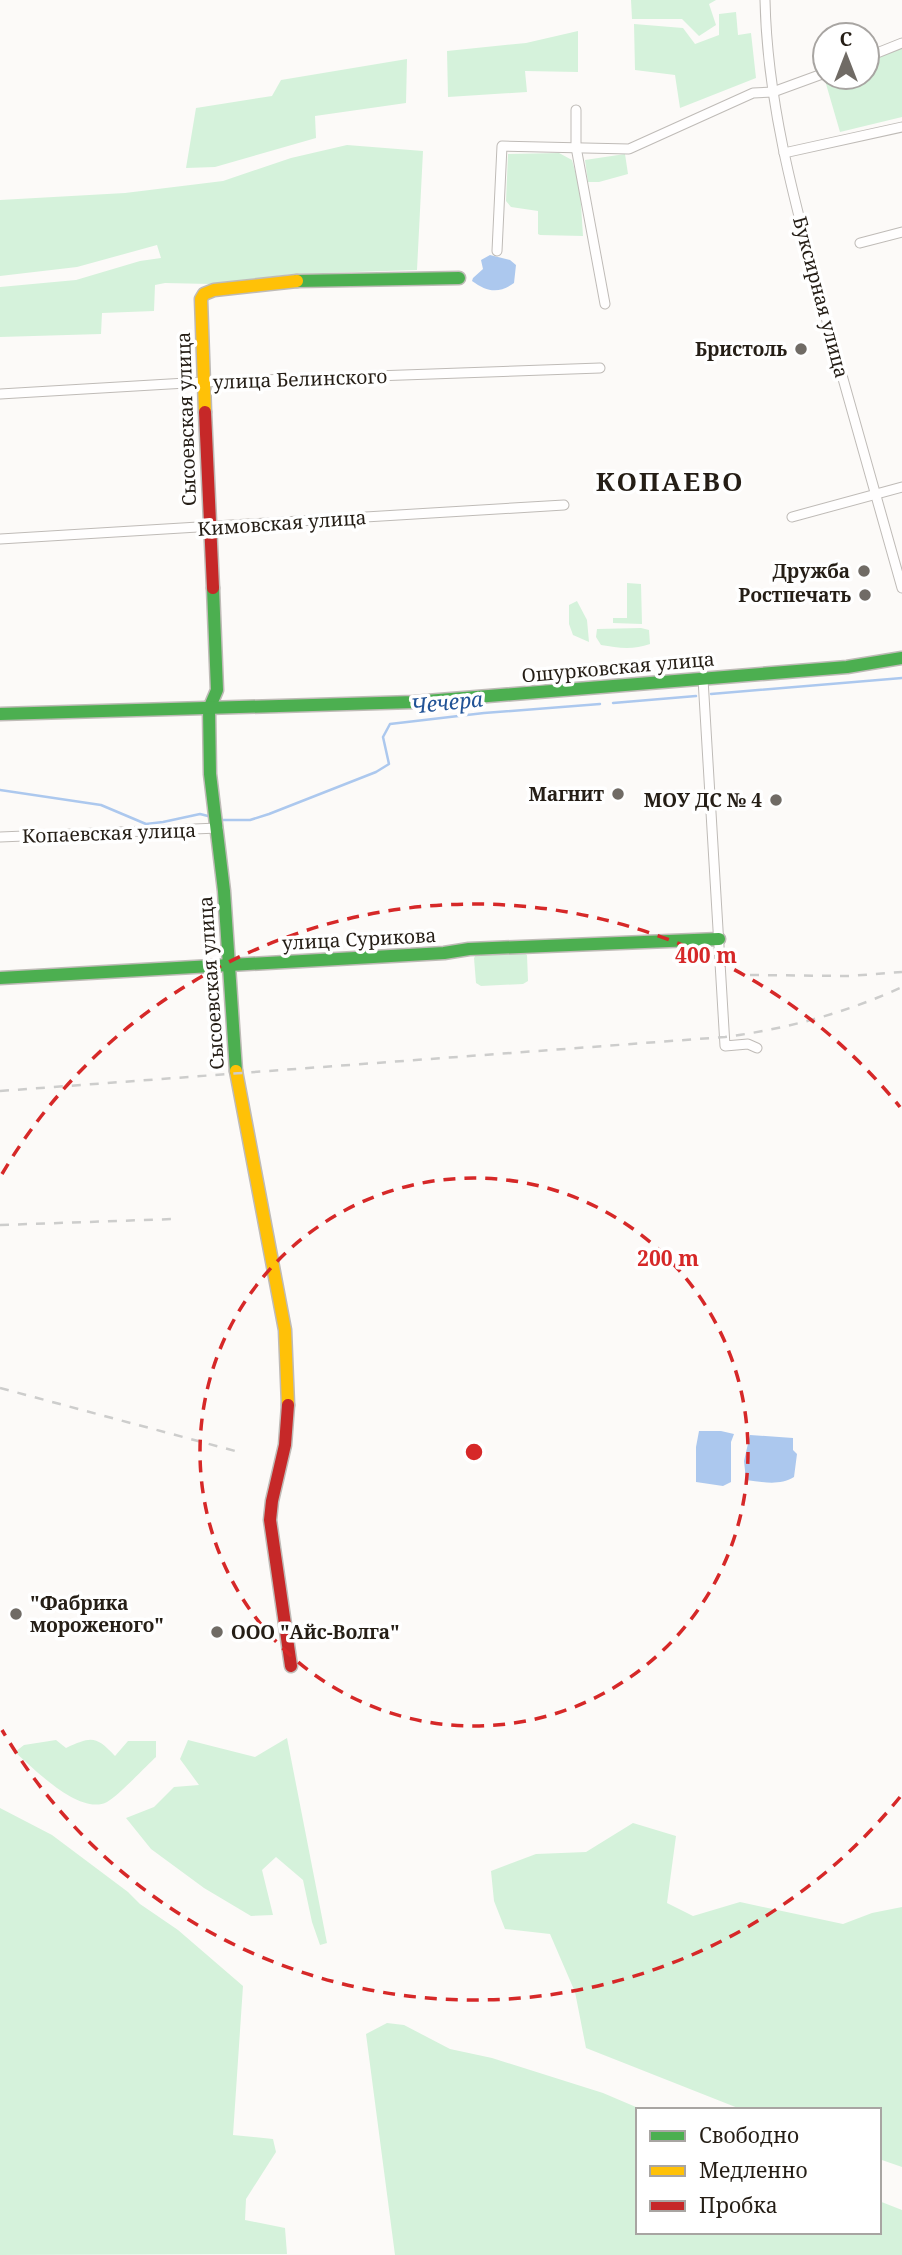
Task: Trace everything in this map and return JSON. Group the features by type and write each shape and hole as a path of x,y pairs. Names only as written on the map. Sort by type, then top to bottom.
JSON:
{"street":[{"name":"Буксирная улица","path":"765,0 773,92 784,153 808,253 902,589"},
{"path":"881,51 902,43"},
{"path":"497,251 502,146 629,149 753,93 773,92 811,78"},
{"path":"576,110 576,147 605,304"},
{"path":"784,153 902,127"},
{"path":"860,243 902,232"},
{"name":"Сысоевская улица","path":"291,1666 270,1520 271,1504 285,1445 288,1356 240,1099 218,828 210,775 209,709 217,690 217,665 201,303 204,294 214,290 280,281 459,278"},
{"name":"улица Белинского","path":"0,394 203,382 600,368"},
{"path":"792,517 902,487"},
{"name":"Кимовская улица","path":"0,540 564,505"},
{"name":"Ошурковская улица","path":"0,714 426,701 847,667 902,658"},
{"path":"703,679 725,1046 748,1044 757,1048"},
{"name":"Копаевская улица","path":"0,837 218,828"},
{"name":"улица Сурикова","path":"0,978 444,953 469,949 719,939"}],"green space":[{"path":"631,0 716,0 709,4 716,25 699,36 682,19 632,19"},
{"path":"736,12 738,35 751,33 756,78 680,108 675,75 635,70 634,24 683,28 695,44 719,35 719,14"},
{"path":"578,31 578,72 525,71 527,92 448,97 447,51 526,43"},
{"path":"902,46 902,117 840,132 828,91 881,91 881,54"},
{"path":"407,59 406,103 315,116 316,138 215,167 186,168 196,108 272,96 281,80"},
{"path":"347,145 423,151 417,270 293,274 210,284 165,283 155,285 154,311 102,313 101,334 0,337 0,287 76,280 140,261 161,258 157,245 77,267 0,276 0,200 125,193 223,181 291,158"},
{"path":"559,153 572,160 580,189 583,236 540,235 538,211 511,207 506,201 508,154"},
{"path":"625,154 628,174 599,182 588,182 585,160"},
{"path":"627,583 641,584 642,624 613,623 613,618 627,618"},
{"path":"577,601 587,620 589,642 573,635 569,624 569,605"},
{"path":"597,629 649,630 650,644 632,648 613,647 601,645 596,637"},
{"path":"521,951 527,955 528,981 523,984 481,986 476,983 474,958 477,953"},
{"path":"287,1738 327,1943 320,1945 303,1880 276,1857 262,1870 273,1915 251,1916 204,1888 151,1849 126,1818 154,1807 174,1787 199,1785 180,1759 188,1740 255,1757"},
{"path":"56,1740 66,1748 82,1741 93,1740 115,1756 128,1741 156,1741 156,1757 112,1799 96,1805 71,1797 58,1789 15,1752 24,1745"},
{"path":"0,1808 52,1835 140,1904 178,1930 243,1986 233,2135 273,2139 276,2152 246,2199 245,2220 285,2228 287,2254 0,2255"},
{"path":"633,1823 676,1836 667,1903 693,1916 740,1902 843,1924 872,1913 902,1907 902,2167 881,2160 881,2108 738,2108 586,2048 575,1992 550,1934 505,1929 494,1901 491,1871 536,1854 586,1852"},
{"path":"387,2023 404,2025 450,2049 492,2058 603,2093 638,2108 636,2108 636,2234 881,2234 881,2202 902,2210 902,2255 395,2255 366,2034"}],"water":[{"path":"490,255 510,260 516,265 514,283 503,289 493,290 483,288 472,281 483,269 481,260"},
{"path":"699,1431 734,1434 731,1442 731,1482 723,1486 696,1482"},
{"path":"750,1435 793,1438 793,1450 797,1454 794,1477 777,1482 746,1480 744,1461"}],"waterway":[{"name":"Чечера","path":"711,694 902,678"},
{"name":"Чечера","path":"613,703 696,696"},
{"name":"Чечера","path":"222,820 250,820 376,772 389,764 383,737 390,724 600,704"},
{"name":"Чечера","path":"0,790 101,805 146,824 200,814 208,816"}],"railway":[{"path":"750,975 849,976 902,972"},
{"path":"0,1091 725,1037 815,1019 902,987"},
{"path":"0,1225 174,1219"},
{"path":"0,1388 239,1452"}],"traffic: fast":[{"path":"297,281 459,278"},
{"path":"213,588 217,690 209,709 210,774 224,891 236,1071"},
{"path":"0,714 414,702 847,667 902,658"},
{"path":"0,978 444,953 469,949 719,939"}],"traffic: slow":[{"path":"205,412 201,299 204,294 214,290 297,281"},
{"path":"236,1071 285,1330 288,1405"}],"traffic: jam":[{"path":"205,412 213,588"},
{"path":"288,1405 285,1445 270,1520 291,1666"}],"place":[{"name":"Бристоль","path":"801,349"},
{"name":"Дружба","path":"864,571"},
{"name":"Ростпечать","path":"865,595"},
{"name":"Магнит","path":"618,794"},
{"name":"МОУ ДС № 4","path":"776,800"},
{"name":"\"Фабрика мороженого\"","path":"16,1614"},
{"name":"ООО \"Айс-Волга\"","path":"217,1632"}],"district":[{"name":"КОПАЕВО","path":"670,482"}]}
